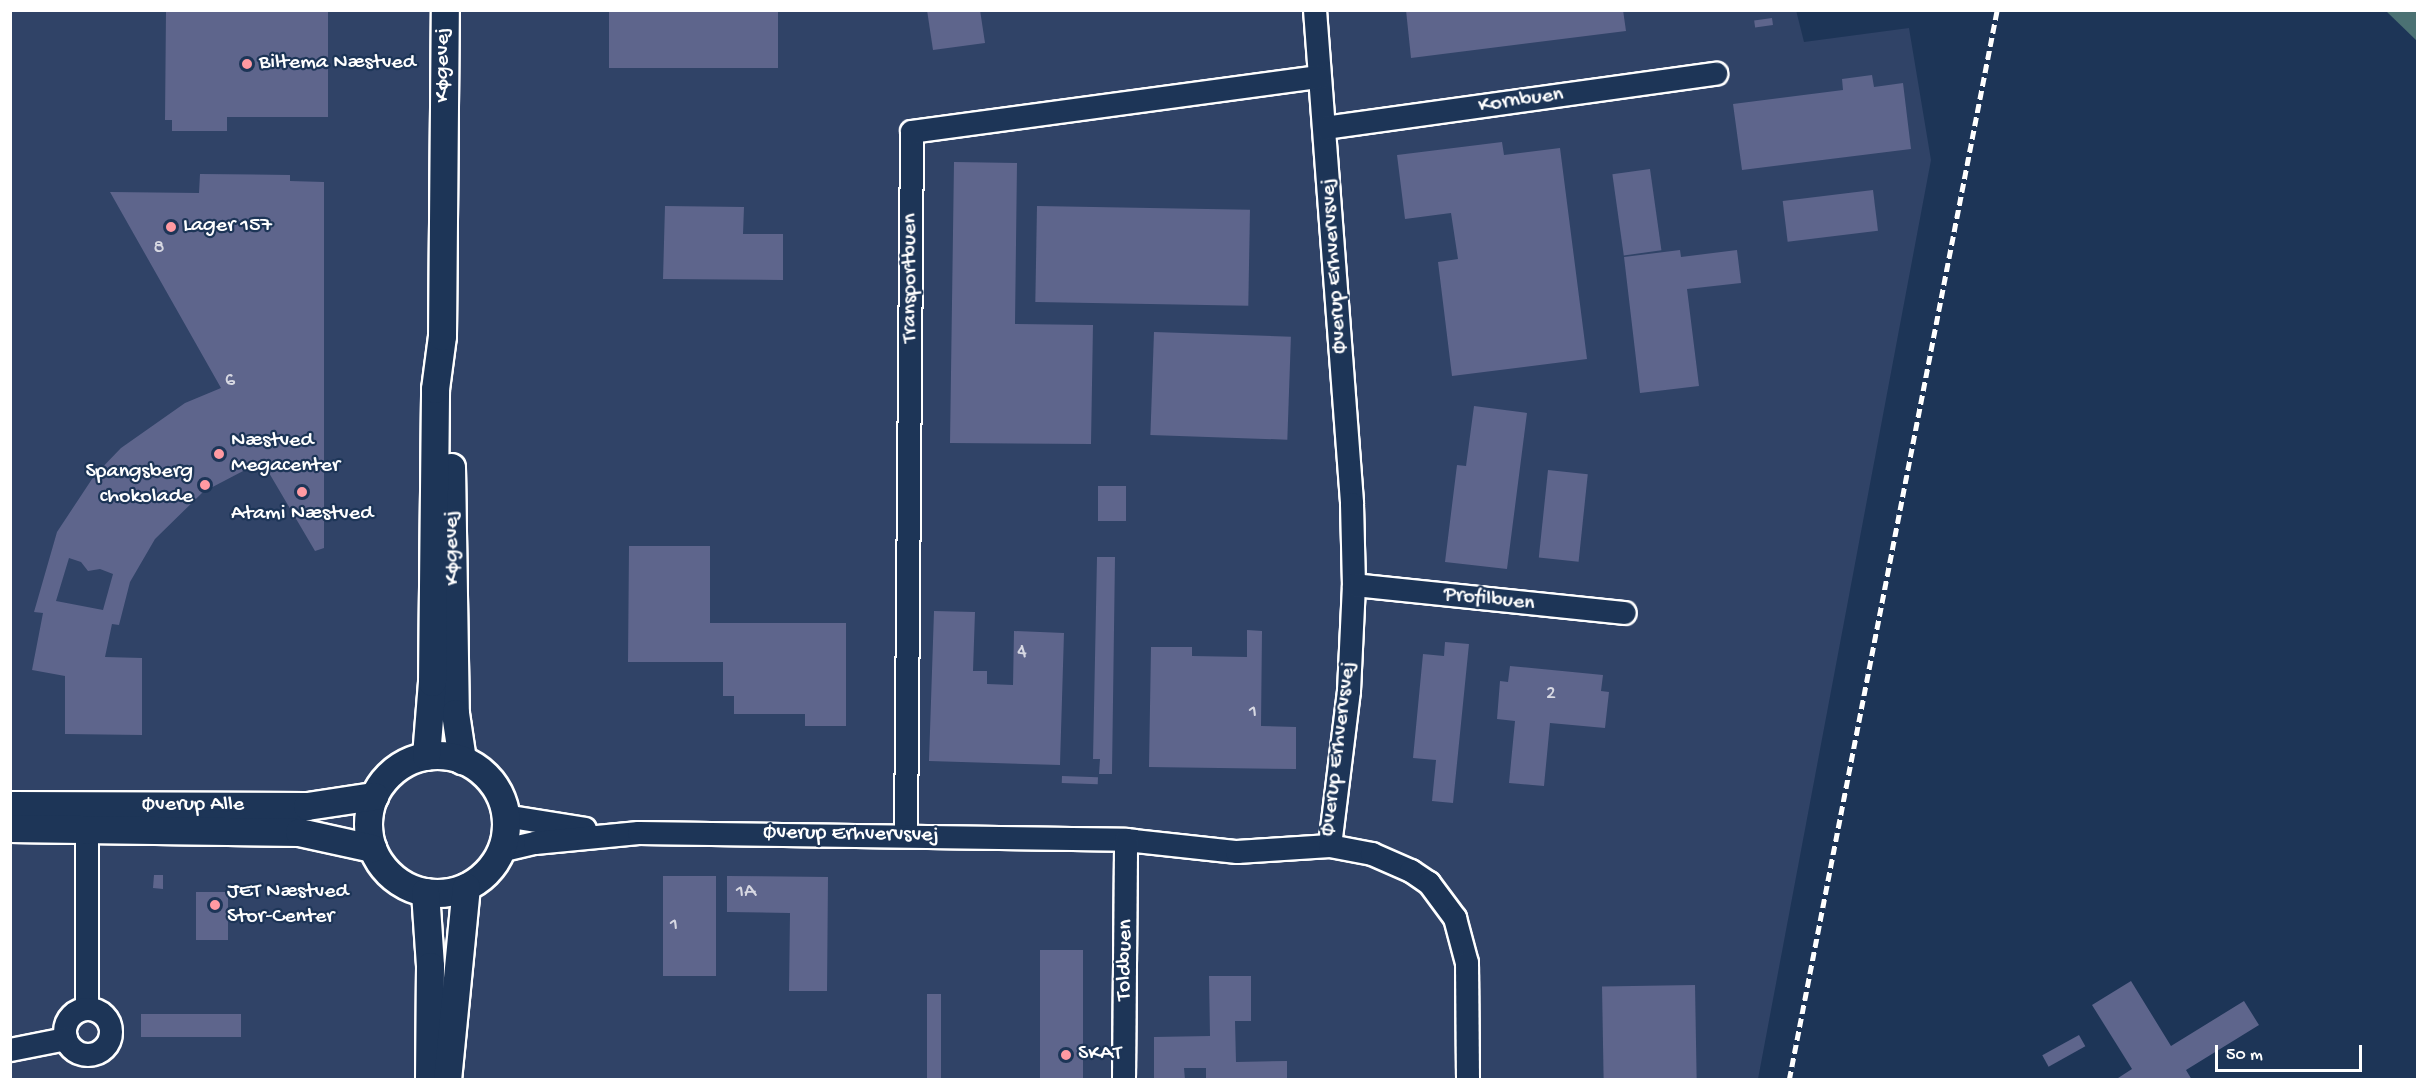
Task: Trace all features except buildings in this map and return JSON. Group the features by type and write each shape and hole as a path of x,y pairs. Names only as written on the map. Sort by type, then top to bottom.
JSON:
{"street":[{"name":"Køgevej","path":"426,756 432,682 435,389 442,336 445,10"},
{"name":"Øverup Erhvervsvej","path":"505,816 614,833 906,835 1126,840 1237,852 1330,846 1349,692 1354,585 1352,504 1315,10"},
{"name":"Kornbuen","path":"1325,128 1716,74"},
{"name":"Transportbuen","path":"906,835 912,132 1319,77"},
{"name":"Køgevej","path":"442,336 448,384 454,544 455,713 462,760"},
{"name":"Profilbuen","path":"1354,585 1625,613"},
{"path":"426,756 462,760 475,766 496,788 505,816 500,851 486,872 466,887 446,893 425,892 392,877 372,848 368,822 374,796 390,774 426,756"},
{"name":"Øverup Alle","path":"10,828 87,818 307,806 374,796"},
{"name":"Øverup Alle","path":"10,805 87,818 299,832 372,848"},
{"path":"87,818 87,1009"},
{"name":"Øverup Erhvervsvej","path":"500,851 614,833"},
{"name":"Toldbuen","path":"1124,1080 1126,840"},
{"path":"1330,846 1372,854 1412,871 1429,884 1455,918 1467,963 1468,1080"},
{"path":"447,1080 466,887"},
{"path":"425,892 430,966 429,1080"},
{"path":"66,1039 81,1054 96,1054 107,1044 111,1030 106,1018 87,1009"},
{"path":"66,1039 69,1018 87,1009"},
{"path":"10,1050 66,1039"}],"shaded area":[{"path":"1796,10 1804,42 1909,28 1931,160 1758,1079 11,1079 10,11"}],"green space":[{"path":"2386,11 2417,11 2417,41"}],"railway":[{"path":"1789,1080 1997,10"}],"place":[{"name":"Biltema Næstved","path":"247,64"},
{"name":"Lager 157","path":"171,227"},
{"name":"Næstved Megacenter","path":"219,454"},
{"name":"Spangsberg chokolade","path":"205,485"},
{"name":"Atami Næstved","path":"302,492"},
{"name":"JET Næstved Stor-Center","path":"215,905"},
{"name":"SKAT","path":"1066,1055"}]}
